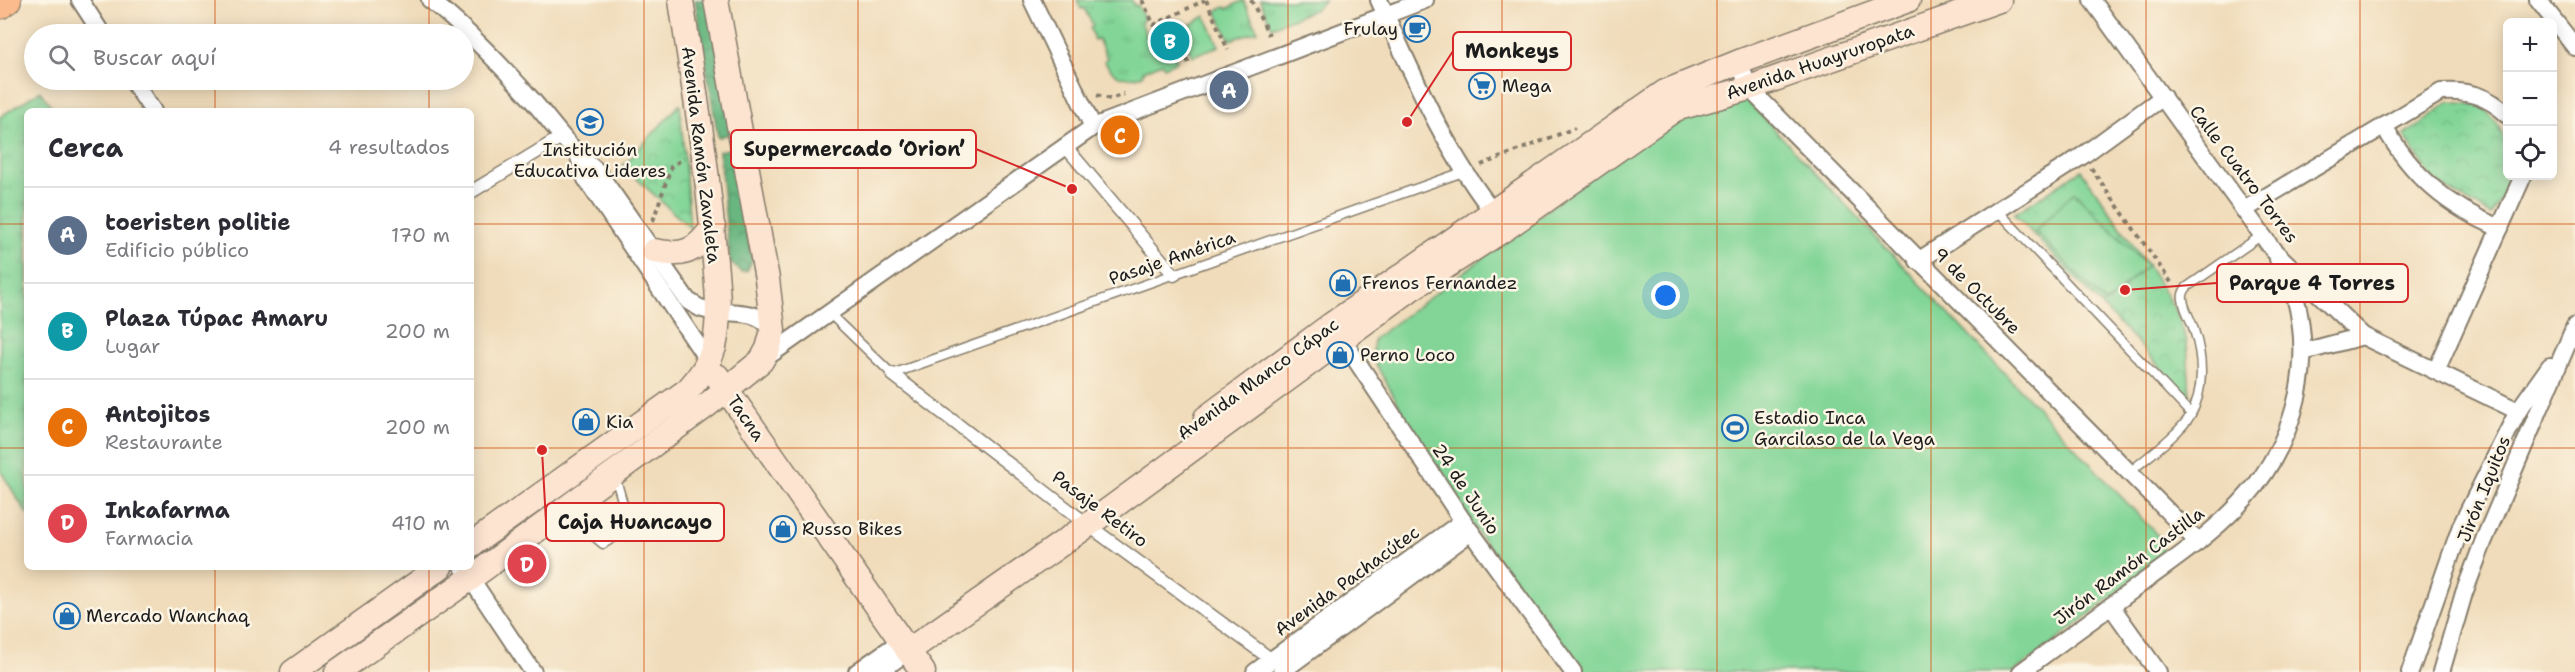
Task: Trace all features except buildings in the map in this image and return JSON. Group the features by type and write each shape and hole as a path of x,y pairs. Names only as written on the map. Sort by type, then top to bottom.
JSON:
{"main road":[{"path":"0,6 8,0"},
{"name":"Avenida Ramón Zavaleta","path":"681,0 713,227 718,310"},
{"name":"Avenida Ramón Zavaleta","path":"716,0 767,279 773,335"},
{"name":"Avenida Huayruropata","path":"1670,101 1739,62 1908,0"},
{"name":"Avenida Huayruropata","path":"1670,101 1749,88 1999,0"},
{"name":"Avenida Manco Cápac","path":"905,646 1082,520 1337,332 1670,101"},
{"path":"652,248 671,255 688,252 703,242 713,227"},
{"path":"474,543 688,390 699,379 711,354 718,310"},
{"path":"474,568 563,511 726,390 761,361 771,344 773,335"},
{"name":"Tacna","path":"711,354 726,390 923,672"},
{"path":"293,672 436,570"},
{"path":"337,672 467,573"}],"street":[{"path":"80,0 96,24"},
{"name":"Tacna","path":"430,0 460,24"},
{"path":"1032,0 1093,127"},
{"path":"761,361 1093,127 1382,8 1425,0"},
{"name":"Calle Cuatro Torres","path":"2092,0 2273,250 2363,336 2518,411"},
{"path":"2538,0 2575,47"},
{"path":"1382,8 1463,172 1500,220"},
{"name":"Tacna","path":"474,39 531,99 579,157 597,171 688,301 702,309 738,312 759,318 770,327 773,335"},
{"name":"9 de Octubre","path":"1739,62 1749,88 2198,542"},
{"path":"139,90 151,108"},
{"path":"2244,210 2441,92 2470,93 2484,98 2503,111"},
{"path":"1918,261 2082,156 2163,97"},
{"path":"2384,126 2402,155 2423,181 2459,209 2500,228"},
{"path":"474,190 563,136"},
{"path":"1065,146 1174,275"},
{"name":"Tacna","path":"579,157 586,179 711,354"},
{"path":"2436,371 2521,180"},
{"name":"Jirón Ramón Castilla","path":"2021,672 2198,542 2248,494 2274,459 2288,429 2299,393 2303,352 2301,327 2294,294 2273,250"},
{"name":"Jirón Iquitos","path":"2441,672 2464,593 2484,540 2575,328"},
{"name":"24 de Junio","path":"1337,332 1467,527 1574,672"},
{"path":"2303,352 2363,336"},
{"path":"2410,672 2462,526 2518,411 2566,345"},
{"name":"Pasaje Retiro","path":"891,374 1281,668"},
{"name":"Avenida Pachacútec","path":"1255,672 1281,668 1467,527"},
{"path":"467,573 533,672"},
{"path":"2111,606 2158,672"},
{"name":"Avenida Manco Cápac","path":"857,672 905,646"},
{"name":"Avenida Manco Cápac","path":"879,672 905,646"}],"lane":[{"name":"Pasaje América","path":"891,374 1463,172"},
{"path":"1998,211 2191,414"},
{"path":"2129,473 2187,422 2198,398 2202,375 2194,329 2183,302 2183,293 2187,287 2262,235"},
{"path":"830,313 891,374"},
{"path":"563,511 603,544 630,528 614,473"}],"path":[{"path":"1142,0 1154,25 1206,0 1228,50"},
{"path":"1251,0 1269,35"},
{"path":"1170,17 1189,64"},
{"path":"1096,94 1110,99 1130,92"},
{"path":"1463,172 1580,126"},
{"path":"652,248 654,219 671,167 702,146"},
{"path":"2082,156 2171,284 2183,293"}],"green space":[{"path":"695,0 709,0 731,134 718,137"},
{"path":"1077,0 1132,0 1134,6 1138,5 1144,19 1141,22 1148,40 1164,33 1177,61 1164,67 1162,63 1143,71 1143,75 1136,77 1120,77 1104,61 1107,58 1098,39 1094,40 1090,28 1093,26"},
{"path":"1243,0 1258,31 1230,40 1216,11 1225,7 1227,9"},
{"path":"1260,0 1325,0 1316,9 1272,27"},
{"path":"1205,16 1219,46 1192,56 1179,27 1186,24 1188,26"},
{"path":"40,91 53,108 24,108 24,509 0,470 0,117"},
{"name":"Estadio Inca Garcilaso de la Vega","path":"1744,97 2163,541 2163,556 2041,653 2013,672 1577,672 1444,485 1372,357 1374,339 1665,122"},
{"path":"2449,102 2482,105 2503,135 2503,180 2512,180 2491,215 2435,182 2404,136"},
{"path":"680,104 690,228 623,166"},
{"path":"733,148 752,261 747,271 741,272 730,262 719,151"},
{"path":"2081,170 2176,311 2187,341 2190,398 2014,214"},
{"path":"2074,192 2147,265 2106,304 2035,231"}],"place":[{"name":"Frulay","path":"1417,29"},
{"name":"Plaza Túpac Amaru","path":"1170,41"},
{"name":"Mega","path":"1482,86"},
{"name":"toeristen politie","path":"1229,90"},
{"name":"Institución Educativa Lideres","path":"590,122"},
{"name":"Monkeys","path":"1407,122"},
{"name":"Antojitos","path":"1120,135"},
{"name":"Supermercado ‘Orion’","path":"1072,189"},
{"name":"Frenos Fernandez","path":"1343,283"},
{"name":"Parque 4 Torres","path":"2125,290"},
{"name":"Perno Loco","path":"1340,355"},
{"name":"Kia","path":"586,422"},
{"name":"Estadio Inca Garcilaso de la Vega","path":"1735,428"},
{"name":"Caja Huancayo","path":"542,450"},
{"name":"Russo Bikes","path":"783,529"},
{"name":"Inkafarma","path":"527,564"},
{"name":"Mercado Wanchaq","path":"67,616"}]}
